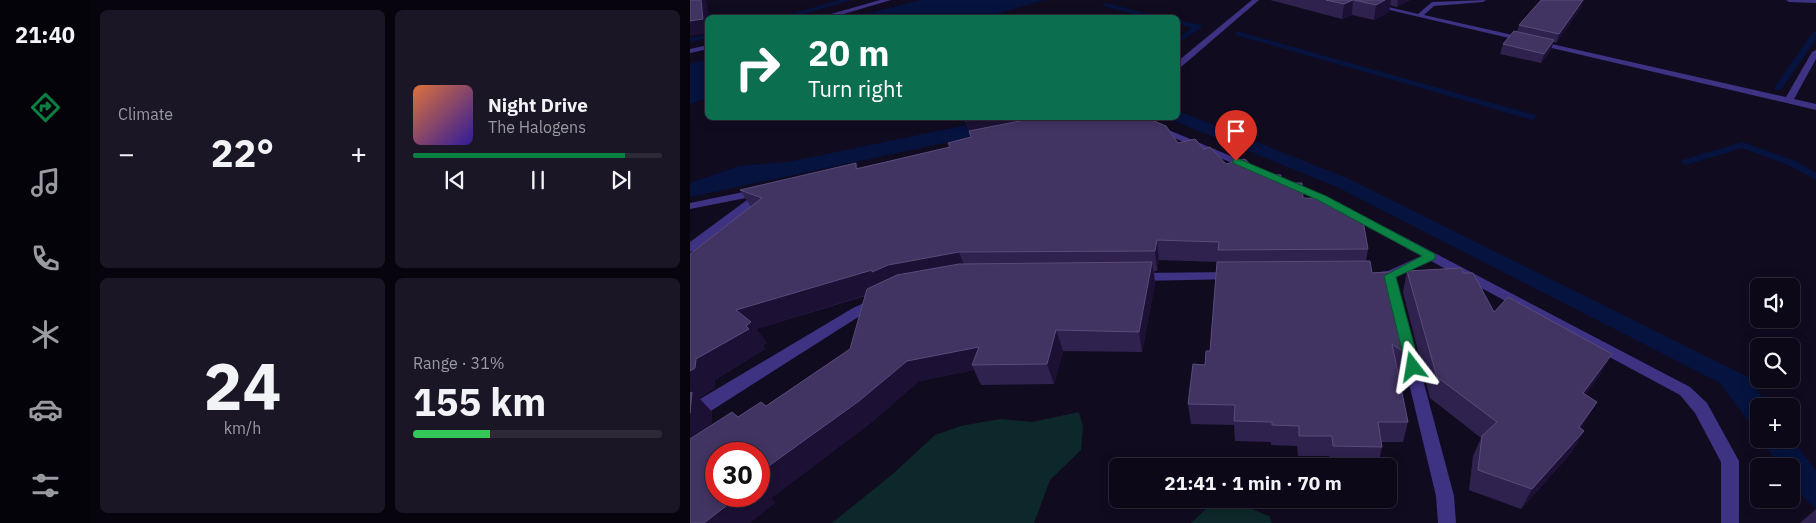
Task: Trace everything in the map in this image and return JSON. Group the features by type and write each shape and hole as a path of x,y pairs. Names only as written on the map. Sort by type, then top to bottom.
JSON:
{"street":[{"path":"831,15 888,0"},
{"path":"1180,63 1256,0"},
{"path":"1350,0 1816,107"},
{"path":"1419,16 1432,4 1483,0"},
{"path":"1789,0 1816,2"},
{"path":"690,51 705,47"},
{"path":"1789,100 1816,52"},
{"path":"1138,120 1322,198 1685,391 1701,408 1730,461 1730,523"},
{"path":"690,206 768,190 690,248"},
{"path":"1360,276 1390,276 1431,256"},
{"path":"1124,277 1242,276"},
{"path":"1390,276 1394,295"},
{"path":"690,412 700,409 858,311 888,297"},
{"path":"1404,333 1445,496 1447,523"}],"green space":[{"path":"1079,412 1083,427 1081,450 1050,480 1034,523 832,523 894,473 935,435 961,426 1000,419 1032,422"},
{"path":"1207,508 1249,508 1269,516 1272,523 1191,523"}],"water":[{"path":"920,0 1044,0 994,15 862,15"},
{"path":"705,60 705,99 690,104 690,64"},
{"path":"1180,112 1347,178 1748,377 1750,388 1756,388 1763,398 1750,398 1750,424 1720,383 1337,187 1172,120 1180,120"},
{"path":"990,120 1053,120 690,197 690,183 739,166 788,162"},
{"path":"1767,448 1799,448 1816,471 1816,508 1800,492 1800,458 1774,458"}],"building":[{"path":"690,0 701,0 703,19 690,21"},
{"path":"1326,0 1353,0 1344,4"},
{"path":"1354,0 1385,0 1376,5"},
{"path":"1541,0 1583,0 1559,34 1519,25"},
{"path":"1514,31 1554,40 1544,54 1503,44"},
{"path":"1025,120 1152,120 1166,126 1178,143 1195,139 1204,149 1210,147 1226,164 1245,159 1259,174 1281,175 1281,183 1302,183 1303,198 1329,199 1330,203 1340,203 1341,209 1351,209 1352,215 1362,215 1368,249 1218,250 1219,242 1157,240 1155,251 959,252 888,265 872,272 872,270 736,310 751,322 746,326 749,329 696,359 695,368 690,371 690,254 762,198 740,190 856,163 856,169 950,147 948,143 971,137 969,131"},
{"path":"1370,261 1372,273 1390,272 1412,358 1392,344 1408,422 1378,422 1382,447 1333,446 1332,436 1299,436 1299,426 1272,425 1272,422 1234,421 1235,405 1188,404 1193,364 1205,365 1206,351 1210,351 1217,262"},
{"path":"1152,262 1139,332 1056,330 1047,364 972,365 979,347 907,361 859,401 770,465 770,442 705,442 705,507 725,507 704,523 690,523 690,439 732,412 738,417 761,402 766,406 850,349 867,289 897,275 959,264"},
{"path":"1461,268 1464,273 1473,273 1494,312 1508,297 1612,354 1583,393 1597,402 1579,427 1584,431 1532,489 1478,470 1482,436 1497,422 1437,377 1407,271"},
{"path":"692,392 690,413 690,393"}],"waterway":[{"path":"791,15 848,0"},
{"path":"1106,5 1147,15"},
{"path":"1180,22 1198,27 1180,40"},
{"path":"1239,33 1532,117"},
{"path":"1778,88 1816,34"},
{"path":"690,40 705,37"},
{"path":"1686,162 1742,145 1792,163 1816,177"}],"route":[{"path":"1236,161 1322,198 1431,256 1390,276 1413,367"}]}
